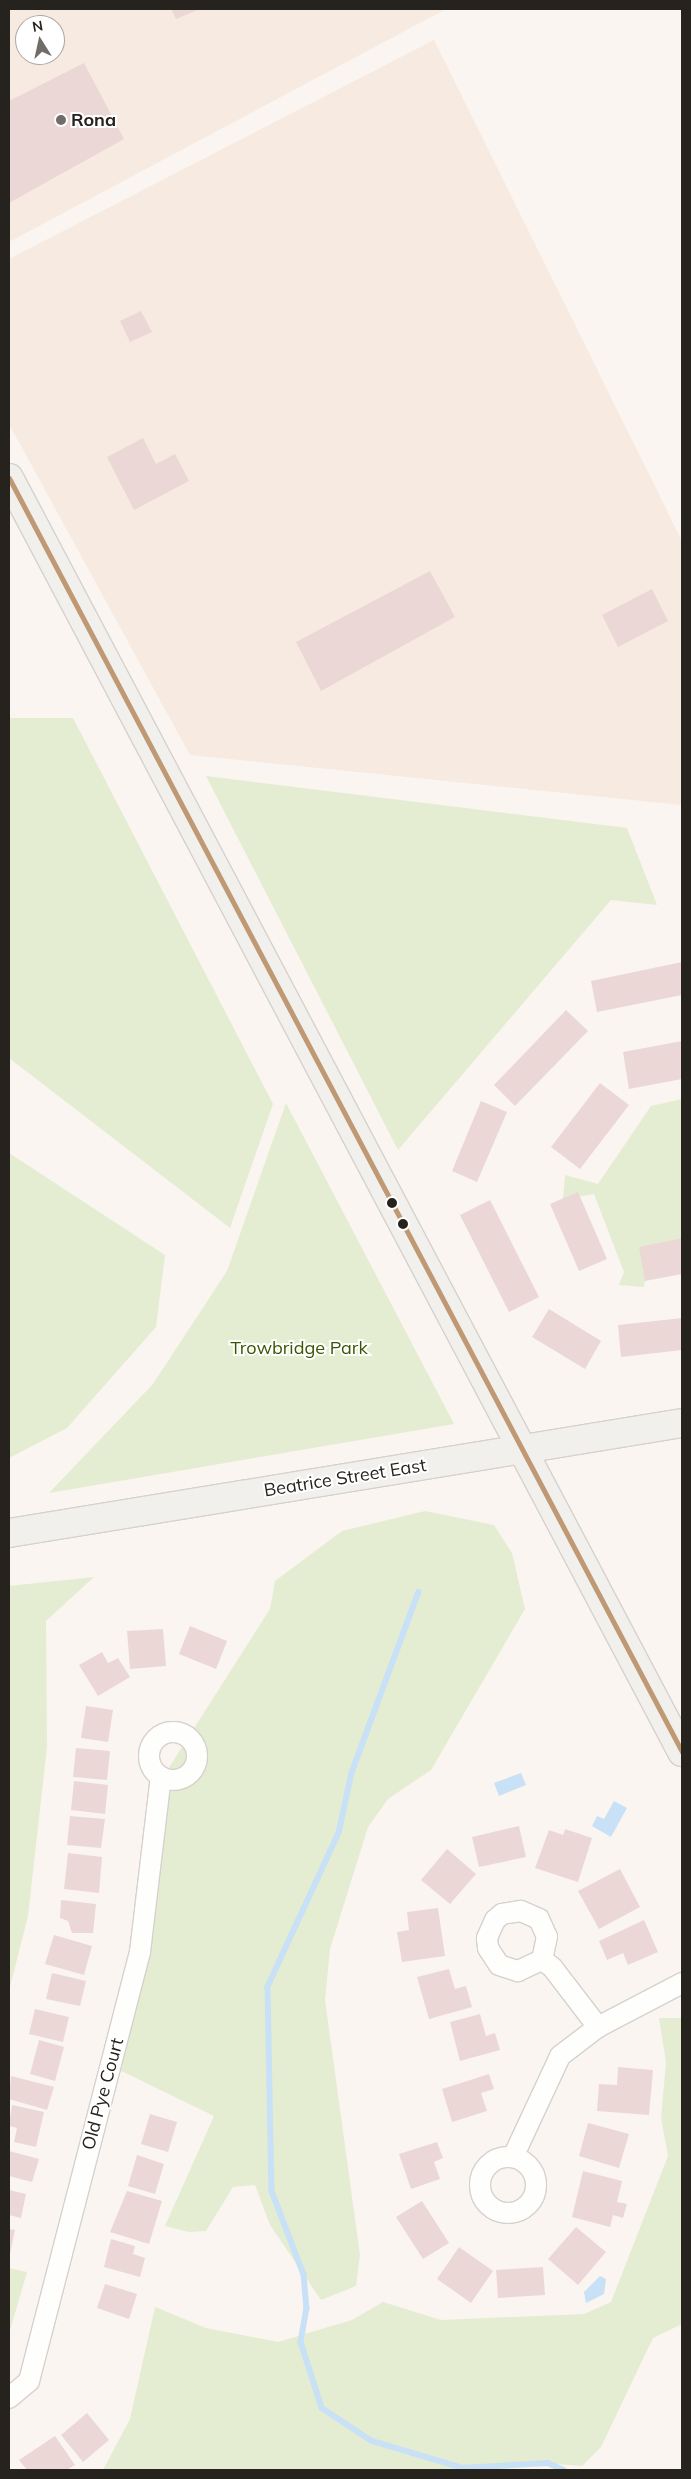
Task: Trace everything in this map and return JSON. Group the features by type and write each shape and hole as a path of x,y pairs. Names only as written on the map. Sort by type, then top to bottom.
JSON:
{"main road":[{"path":"9,478 682,1752"},
{"name":"Beatrice Street East","path":"9,1533 682,1423"}],"street":[{"name":"Old Pye Court","path":"9,2398 29,2381 140,1952 161,1776"},
{"path":"542,1960 552,1967 598,2027"},
{"path":"514,2157 560,2056 598,2027 682,1982"}],"shaded area":[{"path":"9,9 446,9 9,242"},
{"path":"434,40 682,541 682,805 190,755 9,424 9,259"}],"green space":[{"path":"9,718 73,718 273,1104 230,1228 9,1058"},
{"path":"206,776 627,828 657,905 611,900 398,1150"},
{"path":"682,1099 682,1246 649,1252 644,1287 619,1285 624,1272 594,1194 563,1199 565,1175 598,1184 651,1106"},
{"name":"Trowbridge Park","path":"286,1103 454,1424 49,1493 153,1384 227,1271"},
{"path":"9,1153 165,1255 156,1327 67,1428 9,1458"},
{"path":"425,1511 494,1525 512,1553 525,1609 431,1770 388,1799 368,1827 330,1949 325,2000 360,2255 356,2286 321,2300 270,2225 255,2185 233,2187 206,2231 189,2232 165,2226 214,2116 111,2066 161,1780 270,1609 275,1581 342,1531"},
{"path":"94,1577 46,1621 47,1747 28,1916 9,1991 9,1586"},
{"path":"659,2018 682,2018 682,2324 653,2338 601,2447 582,2466 530,2462 491,2470 103,2470 130,2419 155,2307 206,2328 278,2342 352,2320 383,2302 441,2320 584,2314 611,2302 668,2156 661,2118 666,2062"},
{"path":"9,2268 27,2272 9,2334"}],"water":[{"path":"521,1773 526,1785 499,1796 494,1783"},
{"path":"614,1801 627,1808 611,1837 592,1826 597,1816 604,1819"},
{"path":"600,2276 606,2279 604,2294 586,2303 584,2292"}],"building":[{"path":"171,9 200,9 176,19"},
{"name":"Rona","path":"84,63 124,139 9,203 9,101"},
{"path":"141,311 152,332 130,342 120,321"},
{"path":"143,438 156,464 175,454 189,481 134,510 107,457"},
{"path":"430,571 455,617 321,691 296,642"},
{"path":"652,589 668,621 618,647 602,615"},
{"path":"682,962 682,995 597,1012 591,981"},
{"path":"566,1010 588,1031 515,1106 494,1085"},
{"path":"682,1041 682,1079 629,1089 623,1052"},
{"path":"600,1083 629,1105 580,1169 551,1147"},
{"path":"481,1101 507,1112 477,1182 452,1171"},
{"path":"578,1192 607,1259 579,1271 550,1204"},
{"path":"490,1200 539,1297 509,1312 460,1215"},
{"path":"682,1238 682,1274 645,1281 639,1247"},
{"path":"549,1309 601,1341 585,1369 532,1337"},
{"path":"682,1318 682,1350 621,1357 618,1325"},
{"path":"190,1626 227,1641 216,1669 179,1654"},
{"path":"163,1629 166,1666 130,1669 127,1631"},
{"path":"102,1652 108,1663 118,1658 130,1677 98,1696 79,1665"},
{"path":"86,1706 113,1710 108,1742 81,1738"},
{"path":"76,1748 110,1751 107,1780 73,1777"},
{"path":"74,1781 108,1785 105,1814 71,1810"},
{"path":"70,1816 105,1819 101,1848 67,1845"},
{"path":"519,1826 526,1857 479,1867 472,1837"},
{"path":"565,1829 592,1838 578,1882 535,1868 549,1830 563,1835"},
{"path":"447,1849 476,1874 450,1904 421,1880"},
{"path":"68,1853 102,1857 99,1893 64,1889"},
{"path":"620,1869 640,1907 599,1929 578,1891"},
{"path":"61,1900 96,1904 93,1933 72,1933 68,1921 60,1918"},
{"path":"438,1908 445,1956 402,1962 397,1932 409,1930 407,1912"},
{"path":"644,1920 658,1952 628,1965 623,1953 607,1960 599,1941"},
{"path":"54,1935 92,1946 84,1975 45,1964"},
{"path":"449,1969 455,1989 466,1986 472,2007 429,2019 417,1977"},
{"path":"52,1973 86,1981 80,2006 46,1999"},
{"path":"35,2009 69,2017 63,2042 29,2034"},
{"path":"480,2014 486,2036 495,2033 500,2050 460,2061 450,2022"},
{"path":"39,2040 64,2047 55,2081 30,2074"},
{"path":"618,2067 653,2070 649,2115 597,2111 599,2084 617,2085"},
{"path":"489,2074 494,2089 481,2093 487,2111 452,2122 442,2089"},
{"path":"11,2076 54,2087 47,2110 9,2099"},
{"path":"12,2105 44,2112 36,2147 14,2142 17,2128 9,2126"},
{"path":"150,2114 177,2122 168,2152 141,2144"},
{"path":"588,2123 629,2134 619,2168 579,2156"},
{"path":"437,2142 443,2158 434,2162 440,2179 411,2189 399,2154"},
{"path":"9,2151 39,2159 32,2182 9,2176"},
{"path":"137,2155 164,2164 155,2194 128,2186"},
{"path":"583,2171 622,2181 617,2202 627,2204 623,2218 613,2215 610,2227 572,2217"},
{"path":"9,2190 26,2194 21,2218 9,2215"},
{"path":"127,2191 162,2201 149,2244 110,2232"},
{"path":"422,2201 449,2243 423,2259 396,2217"},
{"path":"576,2227 606,2252 578,2285 548,2259"},
{"path":"9,2229 15,2230 10,2254 9,2254"},
{"path":"111,2239 135,2246 133,2254 145,2258 140,2277 104,2267"},
{"path":"459,2247 493,2271 471,2303 437,2279"},
{"path":"543,2267 545,2295 498,2298 496,2270"},
{"path":"105,2284 137,2294 129,2319 97,2308"},
{"path":"87,2413 109,2440 83,2462 61,2435"},
{"path":"55,2436 75,2465 67,2470 27,2470 19,2460"}],"waterway":[{"path":"419,1592 352,1773 339,1833 268,1987 272,2191 304,2275 307,2308 301,2342 322,2408 372,2441 463,2468 548,2463 564,2470"}],"transit line":[{"path":"9,478 682,1752"}],"place":[{"name":"Rona","path":"61,120"}]}
